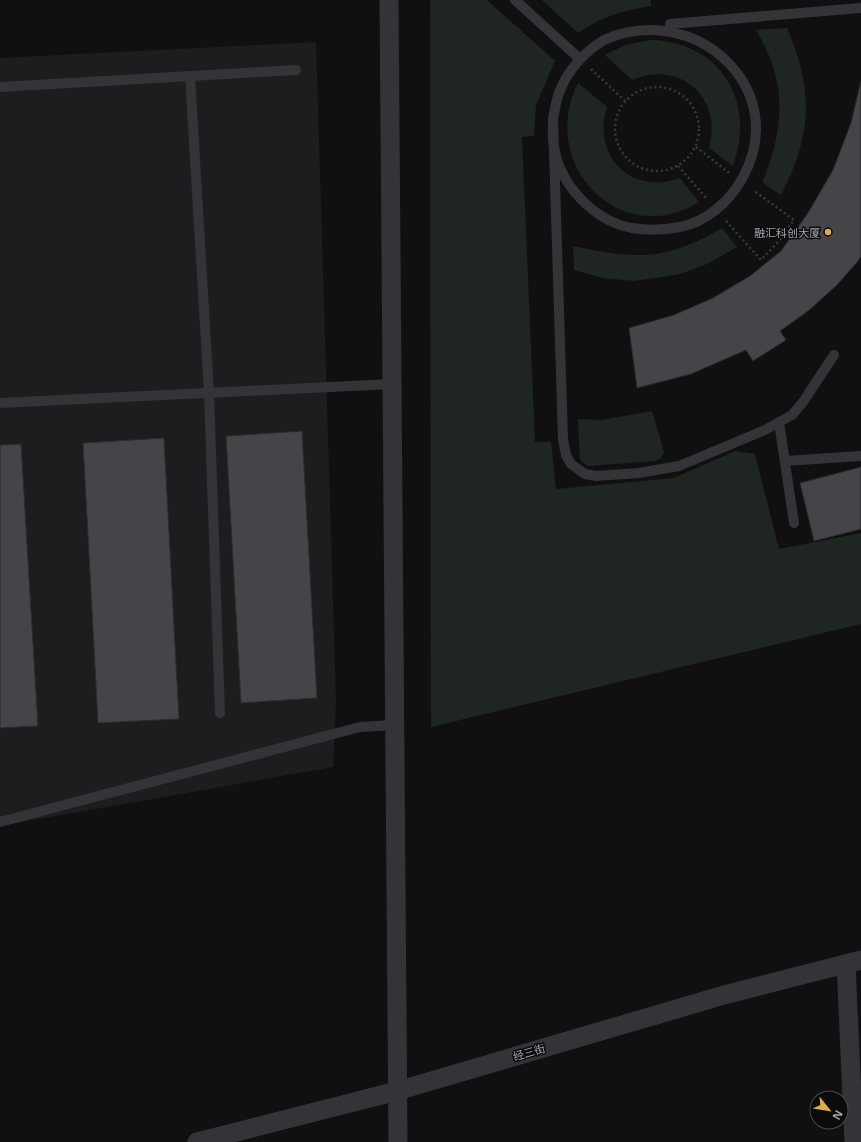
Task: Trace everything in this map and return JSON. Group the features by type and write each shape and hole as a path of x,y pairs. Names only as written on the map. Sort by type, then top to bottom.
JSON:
{"street":[{"path":"389,0 398,1142"},
{"path":"854,962 854,1142"},
{"name":"经三街","path":"197,1142 397,1091 724,995 854,962"}],"lane":[{"path":"515,0 580,59"},
{"path":"834,355 803,402 792,414 765,430 679,466 639,473 596,476 578,470 571,464 566,455 563,439 553,118 559,92 570,72 580,59 592,48 617,33 646,26 861,8"},
{"path":"553,118 554,147 564,175 581,199 604,217 631,228 660,231 689,225 716,210 736,190 751,164 757,136 755,106 744,78 727,55 703,38 675,28 646,26"},
{"path":"0,87 296,70"},
{"path":"190,76 209,393 220,713"},
{"path":"0,403 392,384"},
{"path":"779,422 794,523"},
{"path":"785,461 861,456"},
{"path":"0,822 360,727 394,725"}],"path":[{"path":"580,59 626,101"},
{"path":"662,87 675,90 686,98 695,109 699,121 700,135 696,148 688,159 676,168 662,172 647,171 634,165 623,155 616,142 614,128 618,113 626,101 636,92 649,88 662,87"},
{"path":"760,260 778,242 794,220"}],"shaded area":[{"path":"430,0 487,0 555,61 536,105 534,136 522,137 535,442 551,442 556,489 674,478 735,451 755,454 779,549 861,533 861,624 431,727"},
{"path":"542,0 651,0 651,6 604,18 578,33"},
{"path":"787,28 802,72 806,113 804,132 799,152 781,195 762,182 772,156 778,128 779,100 778,86 773,67 767,51 756,30"},
{"path":"651,40 675,43 696,51 714,64 727,79 736,98 740,119 739,142 733,166 709,148 712,130 710,113 704,99 694,87 681,79 666,75 649,75 632,80 605,55 625,45"},
{"path":"316,42 336,700 333,767 0,826 0,58"},
{"path":"578,83 607,107 604,125 605,141 611,156 620,168 631,176 646,181 662,182 680,178 699,202 670,214 641,215 616,207 594,191 578,169 569,143 568,113"},
{"path":"722,228 737,247 707,264 680,274 633,281 603,278 574,270 573,246 615,253 650,255 683,247"},
{"path":"652,411 664,452 661,458 655,461 588,466 580,460 578,419 602,420"}],"building":[{"name":"融汇科创大厦","path":"861,81 861,256 858,261 837,285 808,311 780,331 786,340 753,361 746,350 691,374 637,388 629,328 674,315 713,298 750,276 781,251 808,213 833,170 851,123"},
{"path":"302,431 317,698 241,703 226,436"},
{"path":"164,438 179,719 98,723 83,443"},
{"path":"21,444 38,726 0,728 0,445"},
{"path":"861,467 861,529 814,541 800,483"}],"place":[{"name":"融汇科创大厦","path":"828,232"}]}
